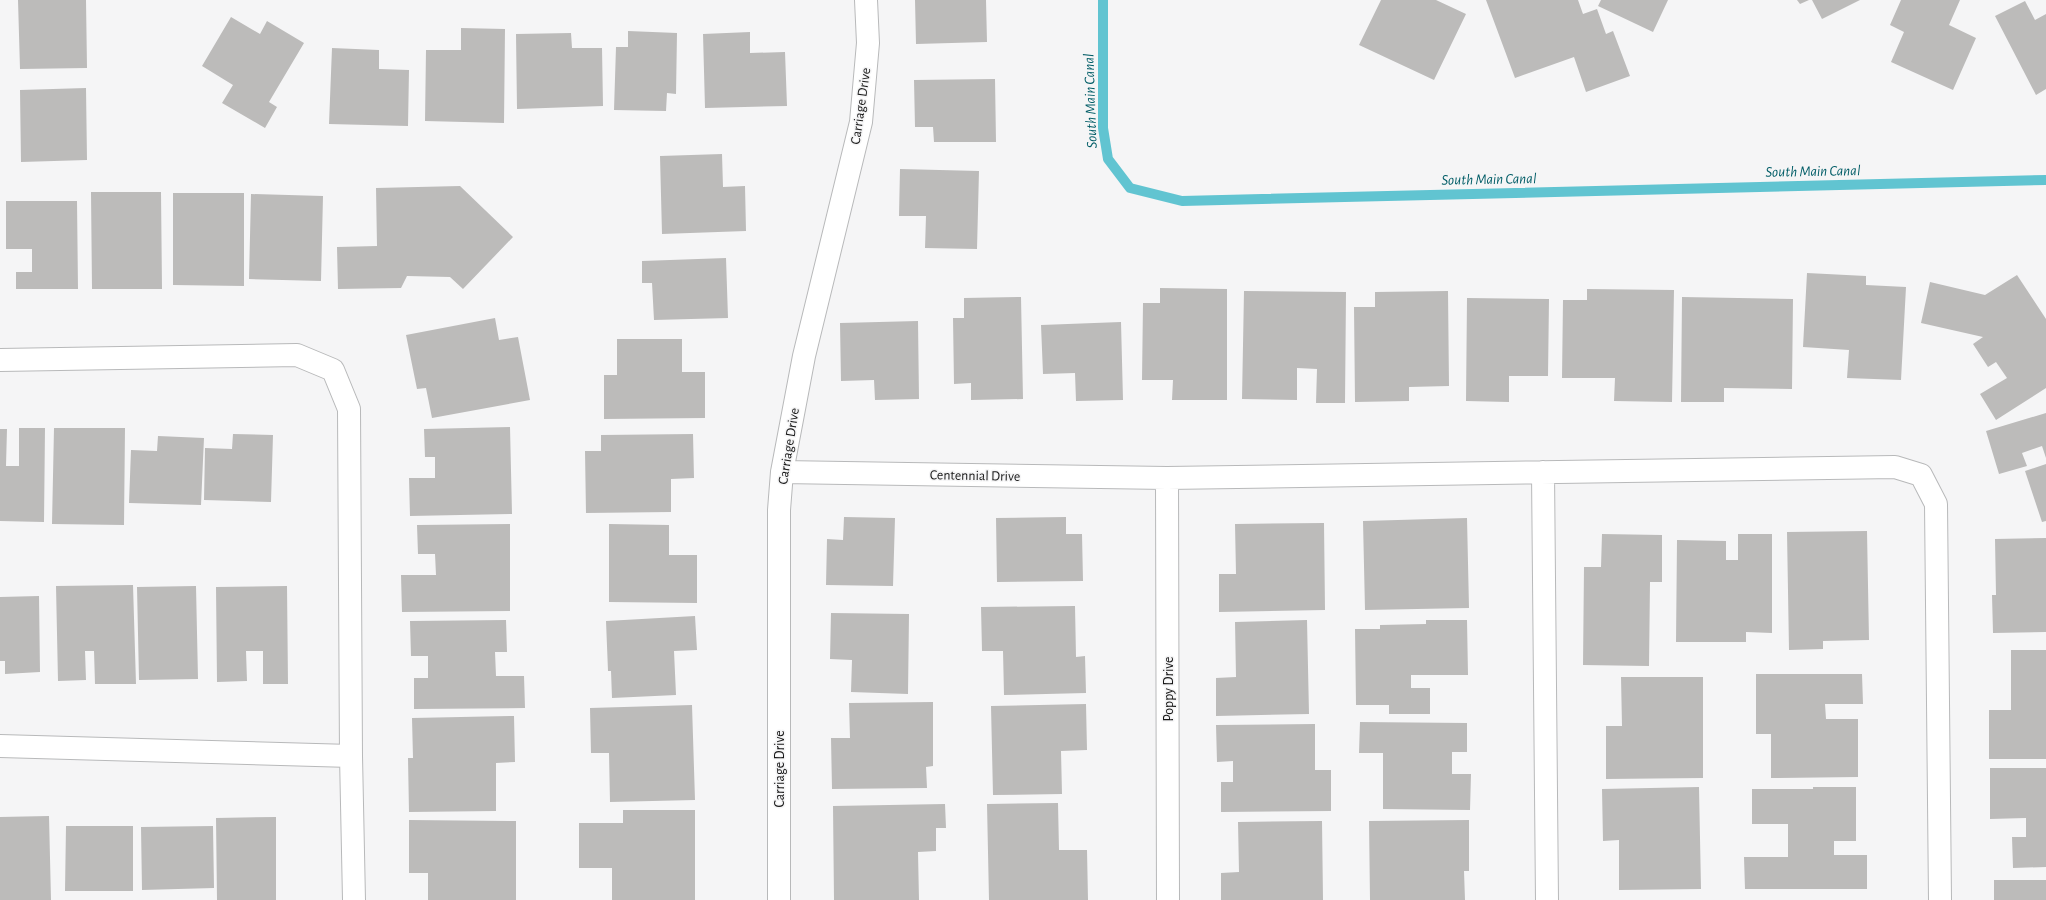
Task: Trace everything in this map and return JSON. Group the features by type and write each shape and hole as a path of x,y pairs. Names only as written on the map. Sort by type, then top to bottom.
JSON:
{"street":[{"name":"Carriage Drive","path":"779,900 779,510 782,472 804,356 861,122 868,43 866,0"},
{"path":"0,360 297,356 333,370 349,409 351,756 354,900"},
{"name":"Centennial Drive","path":"782,472 1167,478 1895,466 1922,475 1936,504 1940,900"},
{"path":"1543,472 1547,900"},
{"name":"Poppy Drive","path":"1167,478 1168,900"},
{"path":"0,746 351,756"}],"building":[{"path":"18,0 86,0 87,68 20,69"},
{"path":"915,0 986,0 987,42 916,44"},
{"path":"1381,0 1436,0 1466,14 1434,80 1359,45"},
{"path":"1486,0 1578,0 1583,14 1597,9 1606,34 1613,31 1630,76 1586,92 1574,57 1515,78"},
{"path":"1601,0 1668,0 1653,32 1598,6"},
{"path":"1797,0 1809,0 1800,4"},
{"path":"1812,0 1860,0 1822,19"},
{"path":"1901,0 1960,0 1949,25 1976,38 1953,90 1891,62 1904,32 1890,25"},
{"path":"2025,1 2035,20 2046,14 2046,89 2036,95 1995,16"},
{"path":"231,17 260,34 267,21 304,43 269,102 277,107 265,128 222,103 233,85 202,66"},
{"path":"461,28 505,29 504,123 425,121 426,50 461,50"},
{"path":"628,31 677,33 676,94 667,93 666,111 614,110 616,47 628,47"},
{"path":"750,32 750,53 785,52 787,106 705,108 703,34"},
{"path":"571,33 572,48 602,48 603,106 517,109 516,34"},
{"path":"332,48 379,50 379,69 409,70 408,126 329,124"},
{"path":"995,79 996,142 934,142 933,127 915,127 914,80"},
{"path":"86,88 87,160 21,162 20,90"},
{"path":"722,154 723,187 745,186 746,231 662,234 660,156"},
{"path":"900,169 979,171 977,249 925,248 926,216 899,216"},
{"path":"460,186 513,237 463,289 450,277 407,276 401,288 338,289 337,247 377,246 376,188"},
{"path":"91,192 161,192 162,289 92,289"},
{"path":"173,193 244,193 244,286 173,285"},
{"path":"251,194 323,196 321,281 249,279"},
{"path":"6,201 77,201 78,289 16,289 16,272 32,272 32,249 6,249"},
{"path":"726,258 728,318 654,320 652,283 642,283 642,261"},
{"path":"1807,273 1866,276 1866,285 1906,287 1901,380 1847,378 1849,350 1803,347"},
{"path":"2017,275 2046,319 2046,388 1996,420 1980,394 2007,378 1996,362 1988,367 1973,344 1983,337 1921,323 1930,282 1985,295"},
{"path":"1160,288 1227,289 1227,400 1172,400 1173,380 1142,380 1143,303 1160,303"},
{"path":"1587,289 1674,290 1672,402 1614,401 1615,378 1562,378 1563,300 1587,300"},
{"path":"1244,291 1346,292 1345,403 1316,403 1317,369 1297,368 1297,400 1242,399"},
{"path":"1448,291 1449,386 1409,387 1409,401 1355,402 1354,307 1375,307 1375,292"},
{"path":"1021,297 1023,399 971,400 971,383 954,384 953,318 964,318 964,298"},
{"path":"1682,297 1793,299 1792,389 1724,388 1724,402 1681,402"},
{"path":"1467,298 1549,299 1548,376 1509,376 1509,402 1466,401"},
{"path":"495,318 499,340 518,337 530,400 432,418 426,388 417,389 406,335"},
{"path":"918,321 919,399 875,400 874,380 841,381 840,323"},
{"path":"1121,322 1123,400 1076,401 1075,373 1043,374 1041,325"},
{"path":"617,339 682,339 682,372 705,372 705,418 604,419 604,375 617,375"},
{"path":"2046,413 2046,458 2042,446 2022,453 2027,466 1999,474 1986,431"},
{"path":"510,427 512,514 410,516 409,478 435,478 435,457 425,457 424,429"},
{"path":"19,428 45,428 44,522 0,521 0,429 7,429 6,466 19,466"},
{"path":"54,428 125,428 124,525 52,524"},
{"path":"233,434 273,435 271,502 204,500 205,448 232,449"},
{"path":"693,434 694,478 671,479 671,512 586,513 585,451 601,451 601,435"},
{"path":"158,436 204,438 201,505 129,503 131,450 157,451"},
{"path":"2046,464 2046,521 2042,522 2025,471"},
{"path":"844,517 895,518 893,586 826,585 827,539 843,540"},
{"path":"1066,517 1066,534 1082,534 1083,581 997,582 996,518"},
{"path":"1467,518 1469,608 1365,610 1363,521"},
{"path":"1324,523 1325,610 1219,612 1219,574 1236,574 1235,524"},
{"path":"510,524 510,611 402,612 401,575 436,575 435,554 418,554 417,525"},
{"path":"609,524 669,525 669,555 697,555 697,603 609,602"},
{"path":"1867,531 1869,640 1823,641 1823,649 1789,650 1787,532"},
{"path":"1602,534 1662,535 1662,582 1650,582 1649,666 1583,665 1584,567 1601,567"},
{"path":"1738,534 1772,534 1772,633 1746,632 1746,642 1676,642 1677,540 1726,541 1726,560 1738,560"},
{"path":"2046,538 2046,632 1993,633 1992,595 1996,595 1995,539"},
{"path":"133,585 136,684 95,684 94,651 85,651 86,680 58,681 56,586"},
{"path":"196,586 198,679 139,680 137,587"},
{"path":"287,586 288,684 263,684 263,651 246,651 247,681 217,682 216,587"},
{"path":"39,596 40,672 5,674 5,661 0,661 0,597"},
{"path":"1075,606 1076,657 1085,656 1086,693 1004,695 1003,651 982,651 981,607"},
{"path":"831,613 909,614 908,694 851,692 852,660 830,659"},
{"path":"695,616 697,650 674,651 676,695 612,698 611,671 608,671 606,621"},
{"path":"506,620 507,652 495,652 496,676 524,676 525,708 414,709 414,678 428,678 428,656 411,656 410,621"},
{"path":"1307,620 1309,714 1216,716 1216,678 1236,677 1235,622"},
{"path":"1426,620 1467,620 1468,675 1411,675 1411,688 1430,688 1430,714 1389,714 1389,705 1356,705 1355,629 1380,629 1380,625 1426,624"},
{"path":"2011,650 2046,650 2046,759 1989,759 1989,710 2011,710"},
{"path":"1756,674 1862,674 1863,704 1825,704 1826,719 1858,719 1858,777 1771,778 1771,734 1756,734"},
{"path":"1621,677 1703,677 1703,778 1606,779 1606,726 1622,726"},
{"path":"933,702 933,766 926,767 927,788 832,789 831,738 850,738 849,703"},
{"path":"1086,704 1087,750 1061,751 1062,794 993,795 991,706"},
{"path":"692,705 695,800 610,802 609,753 591,753 590,708"},
{"path":"514,716 515,762 496,763 496,811 409,812 408,758 413,758 412,718"},
{"path":"1360,722 1467,723 1467,752 1452,752 1452,774 1471,774 1470,810 1383,809 1383,753 1359,753"},
{"path":"1315,724 1315,770 1331,770 1331,811 1221,812 1221,782 1233,782 1233,761 1217,762 1216,725"},
{"path":"1990,768 2046,768 2046,867 2013,868 2012,837 2026,837 2026,818 1990,819"},
{"path":"1699,787 1701,889 1619,890 1619,840 1603,841 1602,789"},
{"path":"1813,787 1856,787 1856,841 1834,841 1834,855 1867,855 1867,889 1745,889 1744,857 1788,857 1788,824 1752,824 1752,789 1813,789"},
{"path":"1058,803 1059,850 1087,850 1088,900 989,900 987,804"},
{"path":"945,804 946,828 936,828 936,851 918,852 919,900 834,900 833,806"},
{"path":"623,810 695,810 695,900 612,900 612,868 579,868 579,823 623,823"},
{"path":"49,816 51,900 0,900 0,817"},
{"path":"276,817 276,900 217,900 216,818"},
{"path":"409,820 516,821 516,900 428,900 428,873 409,873"},
{"path":"1469,820 1469,871 1464,871 1465,900 1370,900 1369,821"},
{"path":"1322,821 1323,900 1221,900 1221,873 1239,872 1238,822"},
{"path":"66,826 133,826 133,891 65,891"},
{"path":"213,826 214,888 142,890 141,827"},
{"path":"1994,880 2046,880 2046,900 1994,900"}],"waterway":[{"name":"South Main Canal","path":"1103,0 1103,128 1108,159 1130,188 1182,201 2046,180"}]}
